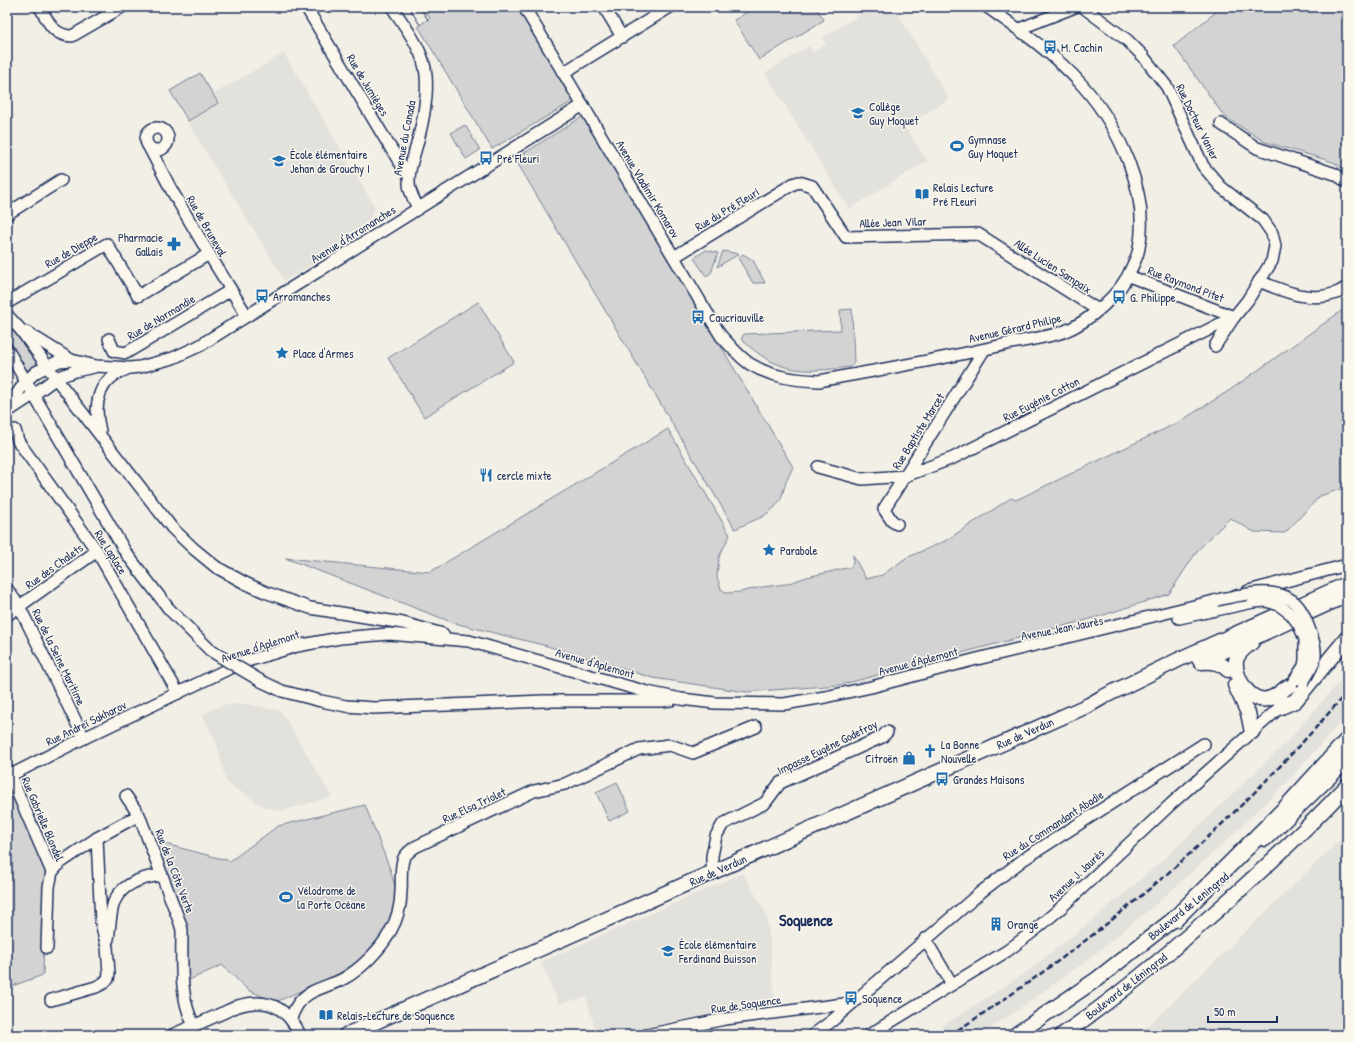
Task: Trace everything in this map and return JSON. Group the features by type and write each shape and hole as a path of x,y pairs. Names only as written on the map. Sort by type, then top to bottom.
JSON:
{"highway":[{"path":"1175,919 1287,807 1347,741"}],"main road":[{"name":"Rue de Verdun","path":"346,1035 1089,705 1162,668 1347,584"},
{"name":"Rue de Verdun","path":"1089,705 1104,701 1185,664 1228,649 1347,595"},
{"path":"1244,630 1230,643 1226,659 1228,670 1248,713 1252,732"},
{"path":"1264,633 1250,643 1239,654 1236,660 1236,669 1241,682 1249,694 1259,699 1270,698 1298,683"},
{"path":"1281,707 1295,701 1347,638"},
{"path":"1185,664 1211,661 1224,666 1228,670"},
{"name":"Boulevard de Leningrad","path":"1015,1035 1097,980 1175,919 1234,869 1347,760"},
{"name":"Boulevard de Leningrad","path":"1171,951 1277,857 1347,786"},
{"name":"Boulevard de Léningrad","path":"1062,1035 1100,1008 1171,951"}],"street":[{"path":"40,7 58,34 65,36 72,36 80,32 122,7"},
{"name":"Rue de Jumièges","path":"306,7 390,148 409,175"},
{"name":"Avenue du Canada","path":"392,7 417,49 423,62 426,75 425,103 420,132 409,175 411,194 418,208"},
{"name":"Avenue Vladimir Komarov","path":"524,7 721,336 750,364 765,370"},
{"path":"604,7 622,37"},
{"path":"563,73 670,7"},
{"name":"Avenue Gérard Philipe","path":"765,370 780,377 820,381 984,350 1063,332 1080,323 1098,310 1116,293 1129,276 1139,249 1142,219 1139,190 1124,151 1107,118 1083,86 1059,62 1019,29 988,7"},
{"path":"1019,29 1075,7"},
{"name":"Rue Docteur Vanier","path":"1083,7 1127,40 1143,56 1167,87 1203,166 1221,187 1263,220 1272,233 1275,246 1272,261 1247,301 1234,317"},
{"name":"Avenue d'Arromanches","path":"102,438 96,418 97,406 105,384 117,372 173,358 199,346 582,105"},
{"path":"1221,124 1257,148 1335,174 1347,182"},
{"name":"Rue de Bruneval","path":"149,147 172,191 247,316"},
{"path":"7,214 61,180"},
{"name":"Allée Jean Vilar","path":"793,184 799,182 812,186 846,237 978,234 994,243"},
{"name":"Rue du Pré Fleuri","path":"674,257 793,184"},
{"name":"Allée Lucien Sampaix","path":"994,243 1098,310"},
{"name":"Rue de Dieppe","path":"7,303 107,244 138,296 209,254"},
{"name":"Rue Raymond Pitet","path":"1129,276 1234,317"},
{"path":"1259,281 1286,292 1314,297 1336,293 1347,287"},
{"name":"Rue de Normandie","path":"109,339 114,352 126,352 231,290"},
{"path":"7,315 20,329 46,366 172,528 216,567 265,592 310,608 403,622 469,641"},
{"path":"1215,346 1234,317"},
{"name":"Rue Eugénie Cotton","path":"818,467 862,479 905,476 953,458 1234,317"},
{"path":"20,329 71,360"},
{"path":"7,349 126,553 169,610 210,650 262,681 282,691 321,701 346,706 374,708 432,707 543,701 661,701 681,699"},
{"name":"Rue Baptiste Marcet","path":"897,524 892,521 884,510 984,350"},
{"name":"Avenue d'Arromanches","path":"13,406 25,382 36,372 59,361 71,360 96,366 130,368"},
{"name":"Avenue d'Arromanches","path":"13,406 33,395 56,378 75,371 96,366"},
{"path":"17,367 13,406 43,412"},
{"name":"Rue Laplace","path":"15,430 18,441 96,551 178,693"},
{"name":"Rue des Chalets","path":"7,615 96,551"},
{"path":"1217,600 1347,565"},
{"name":"Rue de la Seine Maritime","path":"7,589 19,606 84,738"},
{"path":"1217,600 1264,592 1288,599 1298,606 1305,618 1315,645 1315,661 1313,667 1298,683 1281,707"},
{"name":"Avenue Jean Jaurès","path":"1012,651 1217,600"},
{"name":"Avenue Jean Jaurès","path":"1012,651 1253,602 1267,601 1279,605 1291,614 1299,625 1305,639 1305,660 1298,683"},
{"name":"Avenue d'Aplemont","path":"178,693 206,678 244,662 297,646 340,638 389,634 469,641 647,692 681,699 715,703 784,704 825,697 871,687 1012,651"},
{"name":"Rue Andreï Sakharov","path":"8,774 178,693"},
{"name":"Avenue J. Jaurès","path":"869,1035 1007,951 1035,930 1171,804 1281,707"},
{"name":"Rue Elsa Triolet","path":"291,1018 298,1003 312,991 341,980 352,974 387,938 396,919 400,905 403,860 407,853 415,847 534,791 565,784 639,749 670,745 693,753 756,727"},
{"name":"Impasse Eugène Godefroy","path":"715,872 712,864 712,856 716,836 723,824 765,803 780,783 882,737 887,732"},
{"name":"Rue du Commandant Abadie","path":"813,1035 833,1020 981,892 1024,859 1204,744"},
{"name":"Rue Gabrielle Blondel","path":"8,774 52,872"},
{"name":"Rue de la Côte Verte","path":"126,796 139,815 180,923 182,930 182,982 190,1017 194,1026"},
{"path":"47,948 49,887 52,872 60,863 97,838 139,815"},
{"path":"51,1000 96,987 108,979 107,948 101,923 97,838"},
{"path":"107,948 112,912 115,900 121,892 137,880 162,875"},
{"path":"925,939 952,984"},
{"path":"172,1035 236,1007 259,1002 271,1004 291,1018 300,1035"},
{"name":"Rue de Soquence","path":"646,1035 724,1019 852,1003"}],"shaded area":[{"path":"423,7 517,7 573,101 492,149 418,26 430,18"},
{"path":"755,7 816,7 824,20 759,60 734,20"},
{"name":"Collège Guy Moquet","path":"872,7 894,7 949,99 905,127 927,161 849,209 765,73 809,46 813,52 826,44 822,38"},
{"path":"1219,7 1347,7 1347,171 1333,162 1265,142 1224,116 1174,46 1217,11"},
{"name":"École élémentaire Jehan de Grouchy I","path":"284,53 375,207 370,220 362,230 345,244 285,281 170,91 200,73 214,94"},
{"path":"200,73 218,103 188,121 170,91"},
{"path":"583,116 793,467 786,482 781,499 774,508 764,516 735,529 515,159"},
{"path":"465,125 480,150 466,159 451,133"},
{"path":"706,250 718,253 711,273 706,276 694,258"},
{"path":"723,251 739,254 717,267"},
{"path":"743,254 753,260 765,283 753,283 738,258"},
{"path":"478,302 514,362 424,417 388,358"},
{"path":"1347,307 1347,487 1320,496 1285,533 1254,532 1230,518 1197,551 1169,594 1094,618 840,685 746,692 653,678 547,646 454,623 285,558 430,572 668,429 730,535 719,557 717,577 721,589 727,593 740,592 786,584 807,577 851,567 853,563 853,555 866,579 882,575 906,558 945,541 1011,498 1016,500 1179,422 1230,390"},
{"path":"852,309 854,363 850,367 804,370 779,365 767,359 741,339 744,334 841,330 840,310"},
{"path":"7,323 38,363 26,371 7,337"},
{"path":"1347,673 1347,715 1284,785 1212,854 1155,905 1089,959 980,1035 929,1035 1029,970 1095,918 1163,860 1287,742"},
{"path":"247,704 281,711 332,797 281,811 264,807 226,782 217,744 202,714 222,705"},
{"path":"617,782 630,811 609,821 596,792"},
{"path":"12,789 46,870 43,975 7,988 7,792"},
{"name":"Vélodrome de la Porte Océane","path":"365,805 390,869 396,890 396,905 391,922 377,944 363,958 337,975 278,1001 266,998 248,990 222,965 187,981 186,925 154,841 230,861 278,826"},
{"path":"1347,833 1347,1035 1135,1035 1148,1026"},
{"name":"École élémentaire Ferdinand Buisson","path":"743,873 766,913 770,942 775,1007 689,1018 610,1035 597,1035 586,997 559,1004 541,962"}],"tram line":[{"path":"409,7 420,25"},
{"path":"420,7 428,20"}],"railway":[{"path":"950,1035 1006,998 1059,960 1162,878 1210,835 1257,789 1303,742 1347,692"}],"place":[{"name":"M. Cachin","path":"1050,47"},
{"name":"Collège Guy Moquet","path":"858,113"},
{"name":"Gymnase Guy Moquet","path":"957,146"},
{"name":"Pré Fleuri","path":"486,158"},
{"name":"École élémentaire Jehan de Grouchy I","path":"279,161"},
{"name":"Relais Lecture Pré FLeuri","path":"922,194"},
{"name":"Pharmacie Gallais","path":"174,244"},
{"name":"Arromanches","path":"262,296"},
{"name":"G. Philippe","path":"1119,297"},
{"name":"Caucriauville","path":"698,317"},
{"name":"Place d'Armes","path":"282,353"},
{"name":"cercle mixte","path":"486,475"},
{"name":"Parabole","path":"769,550"},
{"name":"La Bonne Nouvelle","path":"930,751"},
{"name":"Citroën","path":"909,758"},
{"name":"Grandes Maisons","path":"942,779"},
{"name":"Vélodrome de la Porte Océane","path":"286,897"},
{"name":"Orange","path":"996,924"},
{"name":"École élémentaire Ferdinand Buisson","path":"668,951"},
{"name":"Soquence","path":"851,998"},
{"name":"Relais-Lecture de Soquence","path":"326,1015"}],"district":[{"name":"Soquence","path":"806,920"}]}
